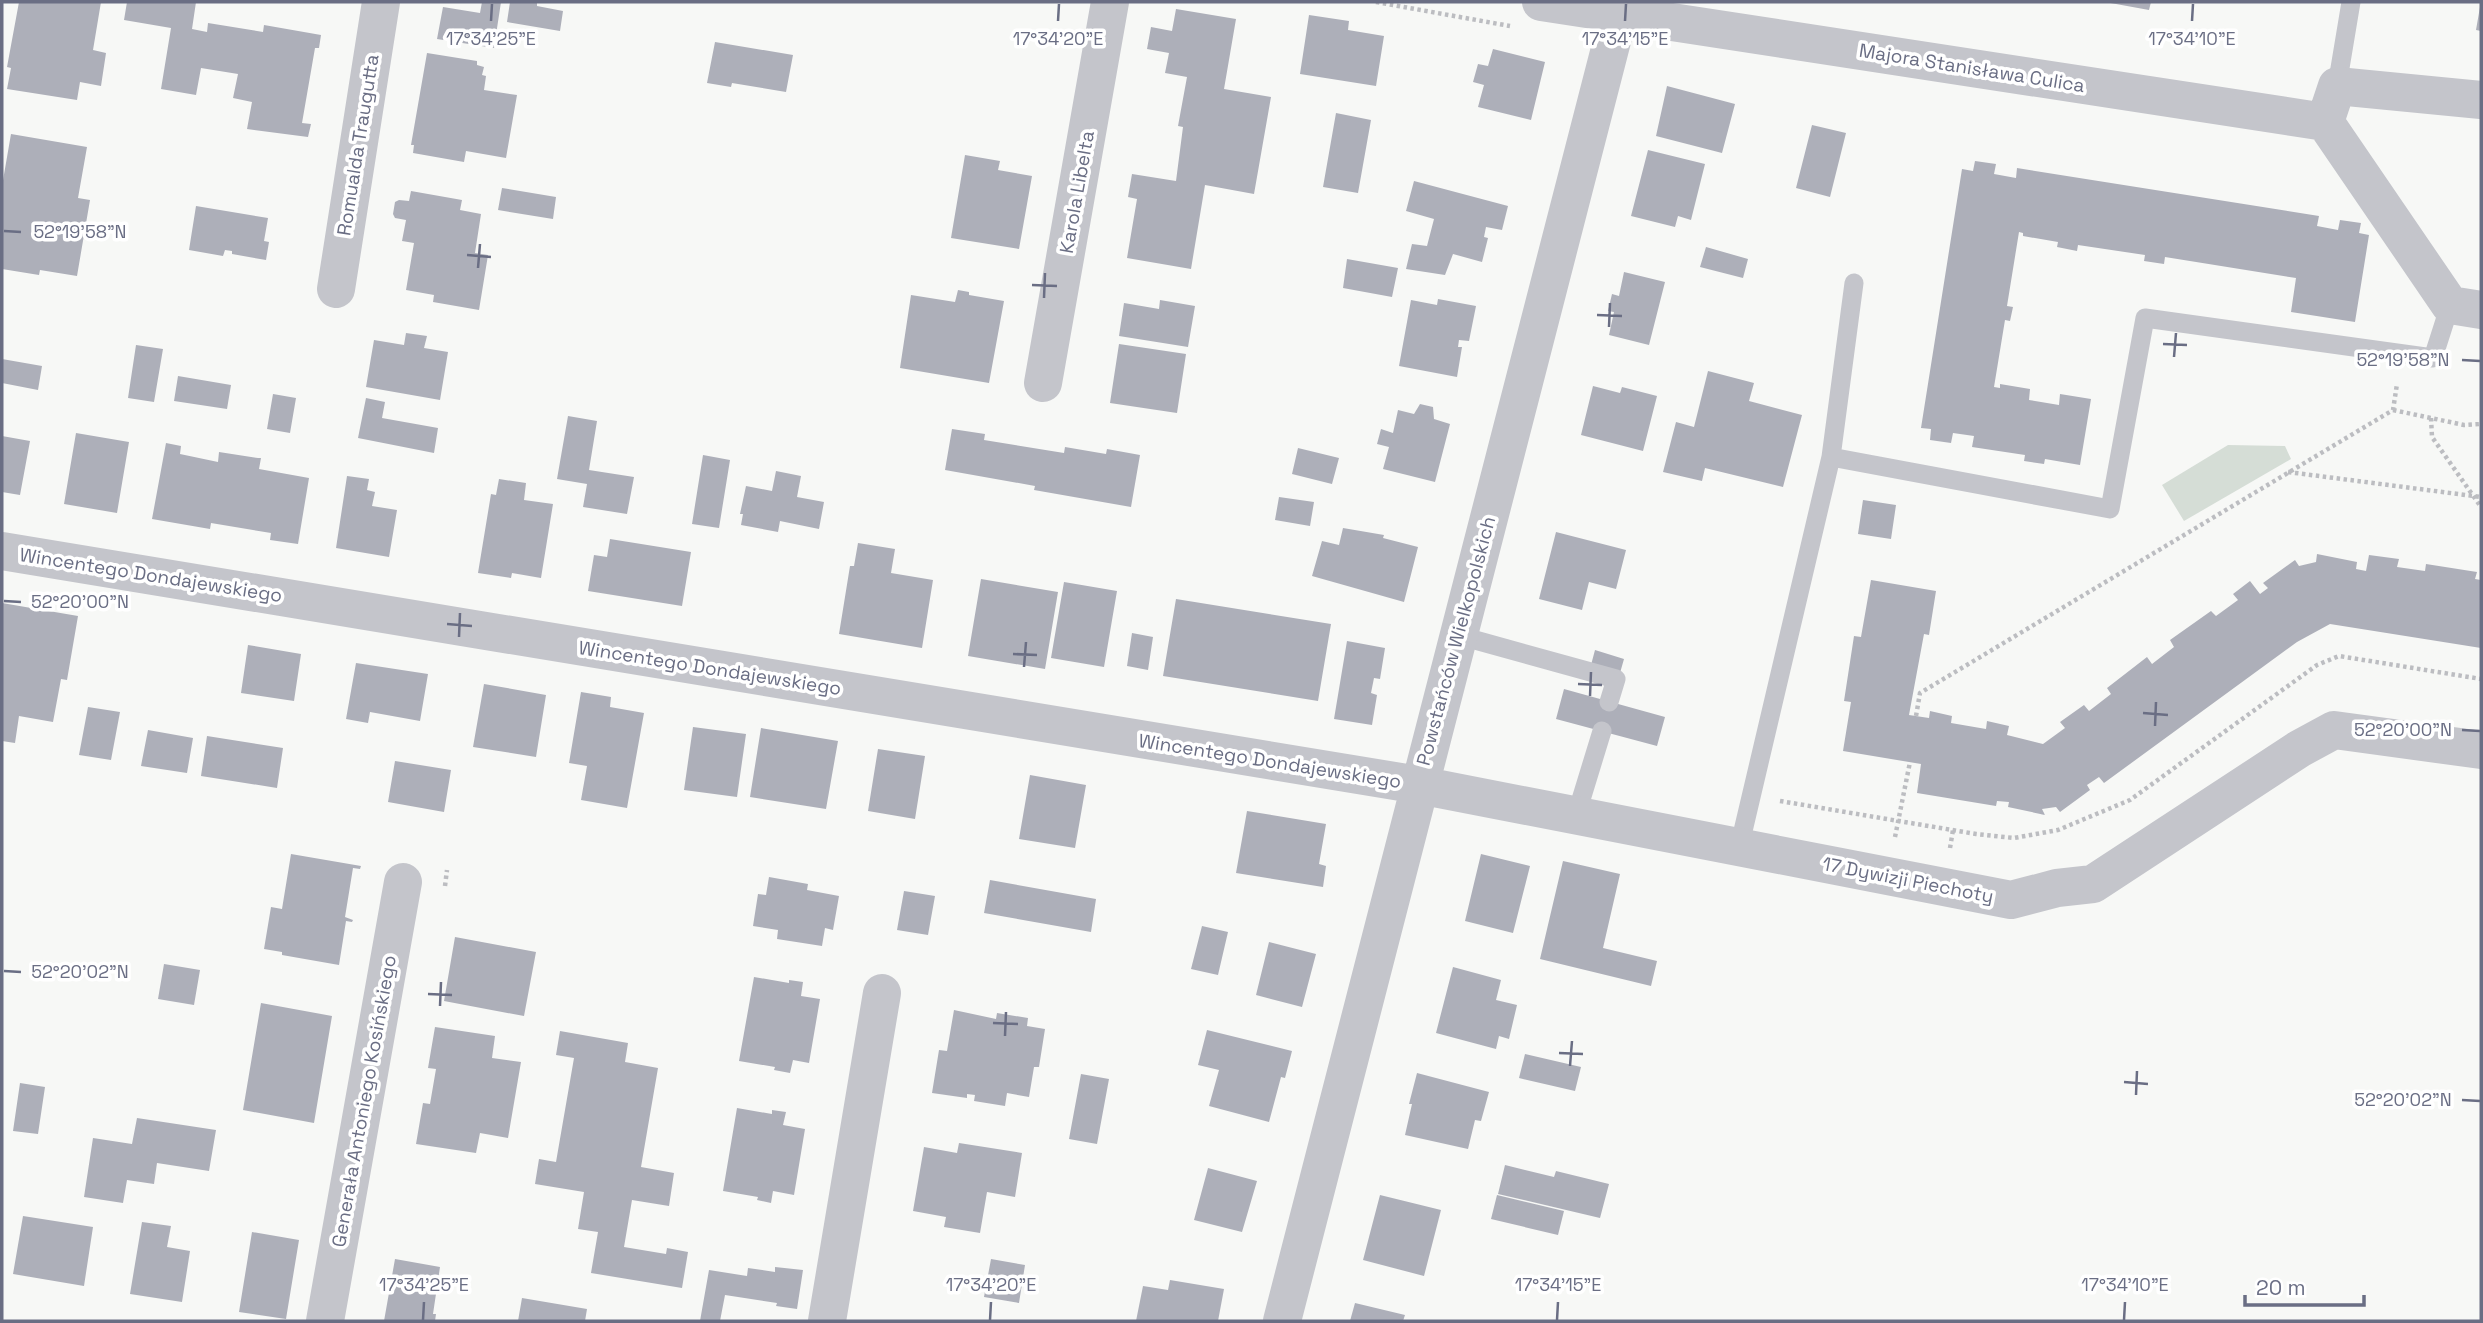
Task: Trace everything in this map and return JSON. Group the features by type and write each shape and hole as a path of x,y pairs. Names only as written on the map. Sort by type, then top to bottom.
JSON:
{"street":[{"name":"Romualda Traugutta","path":"336,289 381,2"},
{"name":"Karola Libelta","path":"1043,383 1110,2"},
{"name":"Majora Stanisława Culica","path":"1541,2 1620,8 2325,122"},
{"name":"Powstańców Wielkopolskich","path":"1282,1321 1620,8"},
{"path":"2466,307 2325,122 2337,86 2481,100"},
{"name":"Wincentego Dondajewskiego","path":"2,551 1419,785"},
{"name":"17 Dywizji Piechoty","path":"1419,785 2011,900 2057,888 2092,884 2299,748 2334,730 2481,750"},
{"name":"Generała Antoniego Kosińskiego","path":"325,1321 403,882"},
{"path":"827,1321 882,993"}],"lane":[{"path":"2337,86 2351,2"},
{"path":"1739,848 1831,457 1854,283"},
{"path":"1831,457 2110,509 2146,318 2433,358 2466,307"},
{"path":"1457,635 1616,679 1609,702"},
{"path":"1576,816 1602,731"}],"path":[{"path":"1376,2 1512,27"},
{"path":"2393,410 2402,354"},
{"path":"1916,716 1920,693 2393,410 2464,425 2481,424"},
{"path":"2431,418 2432,437 2481,507"},
{"path":"2288,472 2481,497"},
{"path":"1752,796 2014,838 2058,830 2130,800 2317,665 2339,656 2481,679"},
{"path":"1887,876 1910,762"}],"shaded area":[{"path":"2228,445 2285,446 2291,459 2184,521 2162,485"}],"building":[{"path":"19,2 101,2 93,50 106,53 101,86 80,82 77,100 7,89 11,68 7,67"},
{"path":"127,2 196,2 192,29 207,32 208,23 263,32 264,25 321,35 319,48 315,48 302,123 311,124 308,137 247,129 252,102 233,98 238,74 201,68 196,95 161,89 171,28 124,20"},
{"path":"482,2 501,2 494,48 437,39 443,7 480,13"},
{"path":"510,2 537,2 537,6 563,11 560,31 507,22"},
{"path":"2105,2 2151,2 2149,10"},
{"path":"2481,7 2481,31 2476,30"},
{"path":"1176,9 1236,19 1224,89 1271,97 1254,194 1205,185 1191,269 1127,258 1137,199 1128,197 1132,174 1176,181 1183,127 1178,126 1187,77 1165,73 1169,53 1147,49 1151,27 1172,31"},
{"path":"1309,15 1349,21 1348,30 1384,36 1376,86 1300,74"},
{"path":"715,42 793,55 786,92 732,83 731,87 707,83"},
{"path":"1493,49 1545,62 1531,120 1478,107 1484,85 1473,82 1478,64 1488,66"},
{"path":"427,53 477,61 477,65 484,67 484,90 517,95 506,158 466,151 464,162 413,153 414,145 411,145"},
{"path":"1667,86 1735,104 1722,153 1656,136"},
{"path":"1336,113 1371,120 1358,193 1323,187"},
{"path":"1812,125 1846,133 1830,197 1796,188"},
{"path":"11,134 87,147 78,198 90,200 77,276 40,270 39,275 2,269 2,186"},
{"path":"1648,150 1705,164 1691,220 1678,216 1675,227 1631,216"},
{"path":"965,155 1000,161 998,170 1032,176 1019,249 951,238"},
{"path":"1975,161 1996,164 1994,174 2016,178 2017,168 2319,216 2317,226 2338,230 2340,220 2361,223 2359,233 2369,235 2355,322 2291,312 2296,278 2165,257 2164,264 2144,261 2145,255 2078,245 2077,251 2057,247 2058,242 2023,236 2023,233 2019,232 2007,306 2013,307 2010,321 2005,320 1994,387 2000,388 2000,384 2030,389 2029,400 2059,405 2060,394 2091,399 2080,465 2045,459 2044,464 2024,461 2025,455 1972,447 1974,436 1953,433 1951,443 1930,440 1931,429 1921,428 1962,169 1973,171"},
{"path":"1414,181 1508,206 1502,230 1486,227 1484,237 1488,238 1482,262 1453,254 1445,275 1406,269 1412,244 1427,246 1434,219 1406,211"},
{"path":"502,188 556,197 553,219 498,210"},
{"path":"411,191 462,200 460,210 481,214 475,253 488,255 479,310 433,302 434,295 406,290 414,243 402,241 406,220 395,218 393,214 395,202 409,201"},
{"path":"196,206 268,218 264,241 269,242 266,260 232,254 232,251 225,250 223,256 189,250"},
{"path":"1706,247 1748,259 1743,278 1700,267"},
{"path":"1347,259 1398,268 1392,297 1343,288"},
{"path":"1624,272 1665,282 1649,345 1609,335 1614,312 1608,311 1612,294 1619,296"},
{"path":"958,290 969,292 969,295 1004,301 989,383 900,368 911,295 955,302"},
{"path":"1438,299 1476,306 1469,341 1459,340 1458,347 1462,347 1457,377 1399,366 1411,300 1437,305"},
{"path":"1160,300 1195,306 1188,347 1119,336 1124,303 1159,309"},
{"path":"406,333 427,336 424,348 448,352 440,400 366,387 374,340 404,345"},
{"path":"1119,344 1186,354 1177,413 1110,403"},
{"path":"136,345 163,349 154,402 128,398"},
{"path":"2,359 42,366 38,390 2,383"},
{"path":"1708,371 1754,383 1749,401 1802,415 1783,487 1705,468 1702,481 1663,472 1676,422 1694,427"},
{"path":"178,376 231,385 227,409 174,401"},
{"path":"1593,386 1620,393 1622,387 1657,396 1643,451 1581,435"},
{"path":"273,394 296,398 290,433 267,429"},
{"path":"366,398 385,402 382,418 438,428 434,453 358,438"},
{"path":"1420,404 1433,407 1434,419 1450,424 1435,482 1383,469 1389,447 1377,444 1381,429 1393,433 1398,410 1414,414"},
{"path":"568,416 597,421 589,470 634,477 627,514 583,507 587,484 557,479"},
{"path":"952,429 985,434 984,440 1064,453 1065,447 1106,454 1107,449 1140,455 1131,507 1034,490 1035,486 945,470"},
{"path":"76,433 129,442 117,513 64,504"},
{"path":"2,436 30,441 20,495 2,492"},
{"path":"166,443 181,446 180,454 218,462 219,452 261,458 259,469 309,478 298,544 270,540 271,533 211,523 210,529 152,519"},
{"path":"1298,448 1339,458 1332,484 1292,474"},
{"path":"703,455 730,460 719,528 692,524"},
{"path":"776,471 801,476 797,497 824,502 819,529 780,521 778,532 741,525 743,514 740,514 746,486 772,491"},
{"path":"347,476 369,479 367,490 375,492 372,506 397,510 389,557 336,548"},
{"path":"499,479 526,483 524,500 553,504 541,578 512,573 511,578 478,573 491,494 496,495"},
{"path":"1279,497 1314,502 1310,526 1275,520"},
{"path":"1863,500 1896,505 1891,539 1858,534"},
{"path":"1343,528 1384,535 1383,538 1418,547 1404,602 1312,576 1322,541 1339,545"},
{"path":"1556,532 1626,550 1616,589 1589,582 1582,610 1539,599"},
{"path":"610,539 691,552 682,606 588,591 594,555 607,557"},
{"path":"858,543 895,549 891,573 933,580 922,648 839,634 850,566 854,566"},
{"path":"2317,554 2357,562 2356,569 2366,571 2369,555 2399,559 2397,567 2425,571 2426,564 2477,572 2475,579 2481,580 2481,648 2330,624 2297,642 2104,783 2099,777 2087,785 2090,790 2060,812 2056,807 2042,809 2045,815 2008,807 2009,802 1997,801 1996,806 1917,793 1921,764 1843,751 1851,702 1844,701 1854,636 1861,637 1871,580 1936,591 1929,635 1924,634 1909,715 1929,718 1930,711 1952,716 1951,723 1986,729 1987,721 2009,726 2007,735 2043,744 2065,728 2060,722 2084,705 2089,711 2111,694 2107,688 2147,657 2152,664 2174,647 2170,640 2211,611 2216,616 2238,600 2233,594 2250,581 2260,594 2268,588 2263,583 2295,560 2299,566 2316,562"},
{"path":"981,579 1058,592 1045,669 968,656"},
{"path":"1064,582 1117,591 1104,667 1051,658"},
{"path":"1176,599 1331,624 1318,701 1163,676"},
{"path":"2,603 78,616 67,680 61,679 53,722 19,716 15,743 2,741"},
{"path":"1132,633 1153,637 1148,670 1127,666"},
{"path":"1347,641 1385,648 1380,679 1374,678 1371,693 1377,695 1372,725 1334,719"},
{"path":"248,645 301,654 294,701 241,693"},
{"path":"1595,650 1624,659 1620,673 1591,665"},
{"path":"356,663 428,674 420,721 370,712 368,723 346,719"},
{"path":"484,684 546,695 536,757 473,747"},
{"path":"1564,689 1665,717 1657,746 1556,719"},
{"path":"581,692 611,697 610,707 644,713 627,808 581,800 587,766 569,763"},
{"path":"88,707 120,712 111,760 79,755"},
{"path":"693,727 746,734 737,797 684,790"},
{"path":"761,728 838,741 826,809 750,797"},
{"path":"148,730 193,738 187,773 141,766"},
{"path":"207,736 283,748 277,788 201,776"},
{"path":"878,749 925,756 915,819 868,811"},
{"path":"395,761 451,770 444,812 388,802"},
{"path":"1030,775 1086,785 1075,848 1019,839"},
{"path":"1247,811 1326,824 1319,864 1326,866 1323,887 1236,873"},
{"path":"291,854 361,866 360,869 353,868 345,917 353,920 346,921 339,965 282,955 282,952 264,949 271,907 282,909"},
{"path":"1481,854 1530,866 1513,933 1465,921"},
{"path":"1563,861 1620,874 1603,948 1657,961 1651,986 1540,959"},
{"path":"769,877 808,884 807,890 839,896 833,930 825,928 822,946 777,939 778,930 753,926 758,894 766,895"},
{"path":"990,880 1096,899 1091,932 984,913"},
{"path":"904,891 935,896 928,935 897,930"},
{"path":"1202,926 1228,932 1218,975 1191,969"},
{"path":"455,937 536,952 524,1016 444,1001"},
{"path":"1269,942 1316,954 1302,1007 1256,995"},
{"path":"164,964 200,970 194,1005 158,999"},
{"path":"1453,967 1501,980 1496,1000 1517,1005 1509,1039 1499,1036 1496,1049 1436,1033"},
{"path":"754,977 789,983 789,980 803,982 801,996 820,999 809,1063 793,1060 790,1073 774,1070 775,1067 739,1061"},
{"path":"261,1003 332,1016 314,1123 243,1110"},
{"path":"954,1010 996,1019 997,1013 1028,1018 1027,1026 1045,1029 1039,1067 1034,1067 1029,1097 1007,1093 1005,1106 974,1101 975,1095 967,1094 967,1098 932,1093 939,1050 947,1051"},
{"path":"435,1027 495,1036 492,1058 521,1062 508,1138 480,1133 476,1153 416,1144 423,1103 430,1104 436,1069 428,1068"},
{"path":"1207,1030 1292,1051 1285,1078 1281,1077 1269,1122 1209,1106 1219,1070 1198,1065"},
{"path":"560,1031 628,1043 625,1062 658,1068 641,1167 674,1173 669,1206 632,1200 624,1247 666,1254 667,1248 688,1252 682,1288 591,1273 598,1232 578,1229 584,1192 535,1184 539,1159 556,1162 574,1058 556,1055"},
{"path":"1525,1054 1581,1067 1575,1091 1519,1078"},
{"path":"1417,1073 1489,1092 1481,1121 1475,1120 1468,1149 1405,1135"},
{"path":"1081,1074 1109,1079 1097,1144 1069,1139"},
{"path":"20,1083 45,1087 38,1134 13,1131"},
{"path":"737,1108 772,1114 772,1110 786,1112 783,1125 805,1129 794,1195 773,1191 771,1203 757,1200 758,1197 723,1191"},
{"path":"137,1118 216,1130 209,1171 157,1163 154,1184 127,1180 123,1203 84,1197 93,1138 132,1144"},
{"path":"959,1143 1022,1153 1015,1197 987,1192 980,1233 944,1227 946,1217 913,1211 924,1147 957,1153"},
{"path":"1505,1165 1554,1177 1556,1171 1609,1184 1600,1218 1498,1194"},
{"path":"1208,1168 1257,1181 1242,1232 1194,1220"},
{"path":"1380,1195 1441,1210 1424,1276 1363,1260"},
{"path":"1497,1195 1564,1211 1558,1235 1491,1219"},
{"path":"23,1216 93,1227 84,1286 13,1274"},
{"path":"142,1222 171,1226 167,1247 190,1251 182,1302 130,1294"},
{"path":"252,1232 299,1240 286,1319 239,1312"},
{"path":"395,1259 440,1267 433,1314 436,1314 435,1321 384,1321"},
{"path":"991,1259 1025,1265 1019,1303 984,1297"},
{"path":"775,1267 803,1270 797,1309 725,1295 720,1321 700,1321 709,1270 747,1276 748,1268 775,1272"},
{"path":"1170,1280 1224,1289 1218,1321 1136,1321 1143,1286 1168,1290"},
{"path":"522,1298 587,1309 585,1321 518,1321"},
{"path":"1355,1303 1405,1315 1403,1321 1350,1321"}]}
